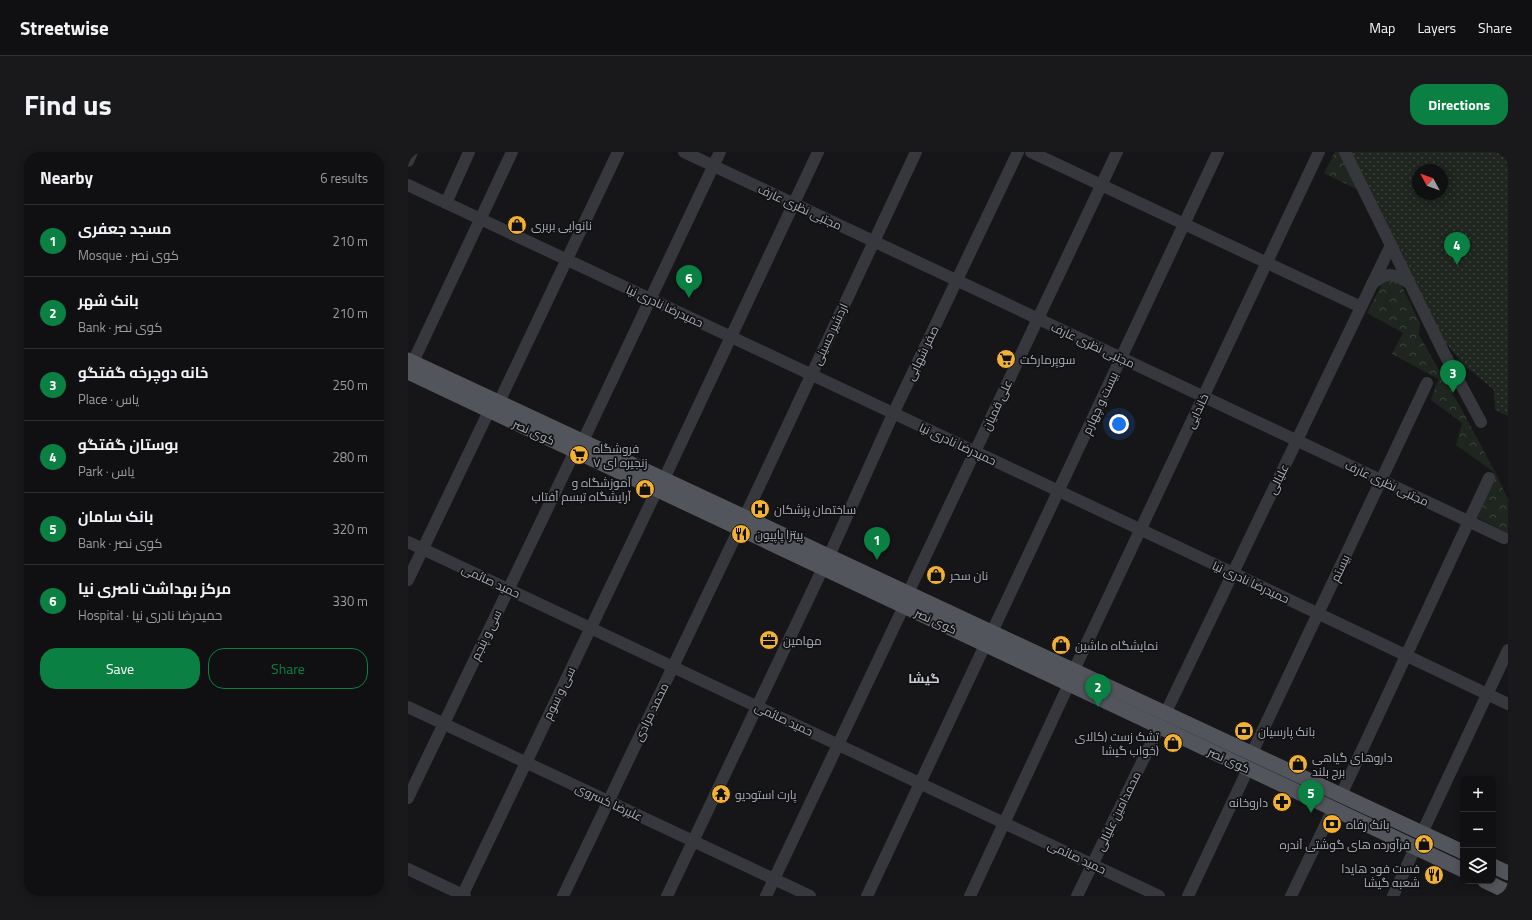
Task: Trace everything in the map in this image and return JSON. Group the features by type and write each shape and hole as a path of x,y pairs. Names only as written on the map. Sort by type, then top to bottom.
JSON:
{"main road":[{"name":"کوی نصر","path":"410,365 494,407 988,638 1074,670 1460,851"},
{"name":"کوی نصر","path":"988,638 1069,684 1460,869"},
{"path":"1159,727 1166,712"}],"street":[{"path":"408,161 412,152"},
{"path":"446,203 469,152"},
{"path":"410,365 512,152"},
{"path":"408,580 567,260 618,152"},
{"name":"مجتبی نظری عارف","path":"684,152 1504,538"},
{"name":"سی و پنجم","path":"408,798 720,152"},
{"name":"سی و سوم","path":"463,896 818,152"},
{"name":"اردشیر حسینی","path":"742,522 916,152"},
{"name":"صفر شهابی","path":"667,896 826,562 893,414 1018,152"},
{"path":"1031,152 1361,307"},
{"name":"علی قمیان","path":"766,896 1117,152"},
{"name":"بیست و چهارم","path":"867,896 1218,152"},
{"name":"خاندایی","path":"1074,670 1319,152"},
{"path":"1345,152 1409,284 1481,422"},
{"name":"حمیدرضا نادری نیا","path":"408,185 1508,704"},
{"name":"علیالی","path":"1166,712 1391,245"},
{"path":"1371,285 1381,277 1391,274 1399,277 1409,284"},
{"name":"بیستم","path":"1252,753 1427,383"},
{"path":"1341,795 1488,478"},
{"name":"محمد مرادی","path":"563,896 742,522"},
{"name":"حمید صائمی","path":"408,542 1159,896"},
{"path":"1422,833 1508,650"},
{"path":"970,896 1069,684"},
{"name":"علیرضا کسروی","path":"408,707 810,896"},
{"name":"محمدامین علیالی","path":"1077,896 1159,727"},
{"path":"1188,896 1248,769"},
{"path":"1291,896 1333,809"},
{"path":"1392,896 1415,848"},
{"path":"408,869 463,896"}],"green space":[{"path":"1335,152 1342,152 1358,190 1324,173"},
{"path":"1351,152 1508,152 1508,416 1495,410 1494,390 1465,366 1439,335"},
{"path":"1384,280 1400,282 1420,323 1419,335 1462,410 1496,474 1508,499 1508,533 1478,518 1494,472 1456,445 1462,423 1431,400 1438,379 1392,354 1403,333 1367,313"}],"place":[{"name":"نانوایی بربری","path":"517,225"},
{"name":"بوستان گفتگو","path":"1457,265"},
{"name":"مرکز بهداشت ناصری نیا","path":"689,298"},
{"name":"سوپرمارکت","path":"1006,359"},
{"name":"خانه دوچرخه گفتگو","path":"1453,393"},
{"name":"فروشگاه زنجیره ای ۷","path":"579,455"},
{"name":"آموزشگاه و آرایشگاه تبسم آفتاب","path":"645,489"},
{"name":"ساختمان پزشکان","path":"760,509"},
{"name":"پیتزا پاپیون","path":"741,534"},
{"name":"مسجد جعفری","path":"877,560"},
{"name":"نان سحر","path":"936,575"},
{"name":"مهامین","path":"769,640"},
{"name":"نمایشگاه ماشین","path":"1061,645"},
{"name":"بانک شهر","path":"1098,707"},
{"name":"بانک پارسیان","path":"1244,731"},
{"name":"تشک زست (کالای خواب گیشا)","path":"1173,743"},
{"name":"داروهای گیاهی برج بلند","path":"1298,764"},
{"name":"پارت استودیو","path":"721,794"},
{"name":"داروخانه","path":"1282,802"},
{"name":"بانک سامان","path":"1311,813"},
{"name":"بانک رفاه","path":"1332,824"},
{"name":"فرآورده های گوشتی آندره","path":"1424,844"},
{"name":"فست فود هایدا شعبه گیشا","path":"1434,875"}],"district":[{"name":"گیشا","path":"924,678"}]}
